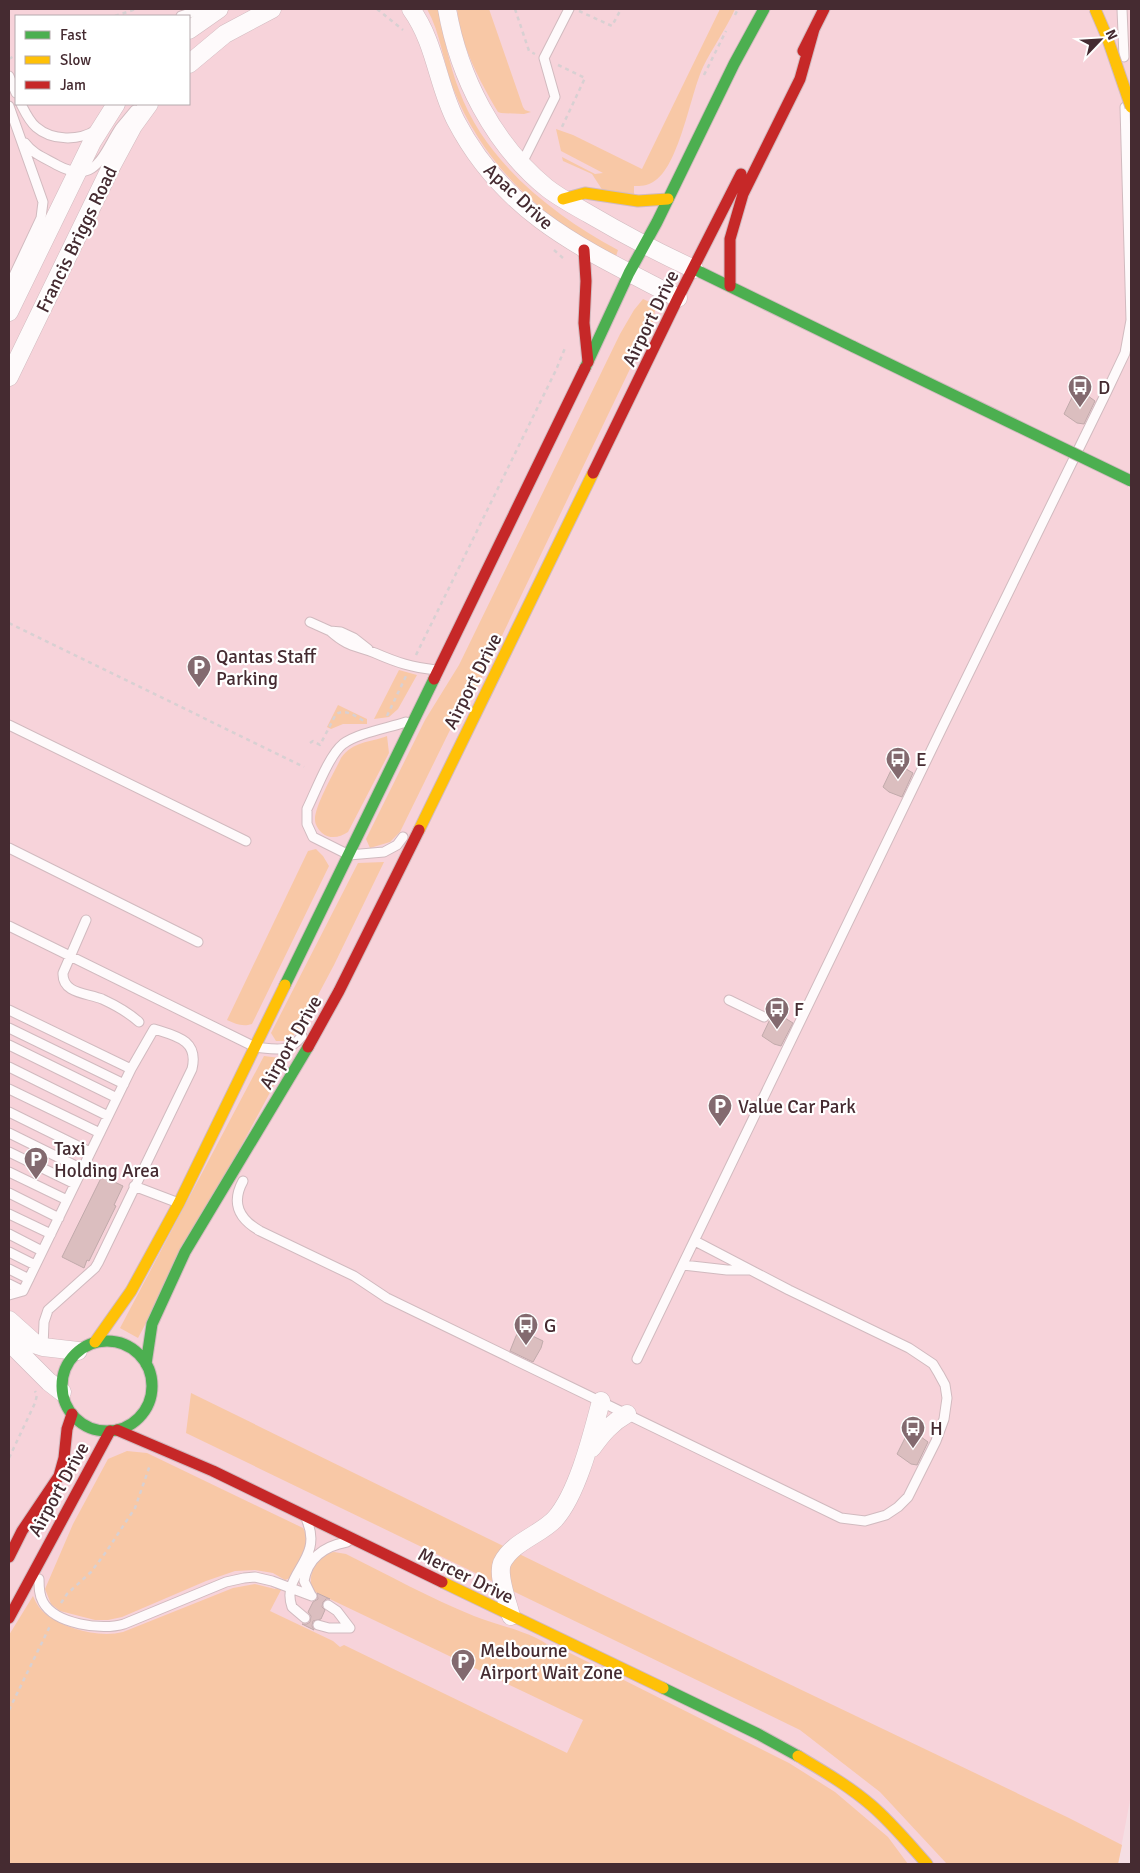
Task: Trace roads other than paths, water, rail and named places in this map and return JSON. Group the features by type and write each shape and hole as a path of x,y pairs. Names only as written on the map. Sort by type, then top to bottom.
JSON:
{"main road":[{"name":"Airport Drive","path":"95,1342 131,1291 179,1203 588,362 629,273 734,64 764,9"},
{"name":"Airport Drive","path":"146,1364 152,1324 185,1252 299,1064 368,934 678,298 824,9"},
{"path":"1095,9 1107,37 1131,106"},
{"path":"734,64 746,18"},
{"path":"730,286 730,239 743,194 800,79 814,29"},
{"path":"563,199 585,194 638,201 668,198"},
{"path":"584,250 586,281 584,323 588,362"},
{"path":"694,269 1131,481"},
{"path":"115,1341 133,1349 146,1364 151,1376 150,1400 144,1412 135,1421 114,1431 102,1431 86,1426 67,1407 62,1392 63,1377 68,1363 78,1351 95,1342 115,1341"},
{"name":"Airport Drive","path":"9,1557 22,1532 59,1476 72,1414"},
{"name":"Airport Drive","path":"9,1618 86,1471 114,1431"},
{"name":"Mercer Drive","path":"114,1431 158,1446 758,1734 833,1777 871,1805 927,1864"}],"street":[{"path":"190,29 198,18 219,9"},
{"path":"190,63 226,34 272,9"},
{"name":"Apac Drive","path":"411,9 429,38 440,81 455,119 480,160 500,184 540,221 584,250 678,298"},
{"name":"Apac Drive","path":"448,9 459,54 471,86 492,126 522,163 540,182 563,199 644,246 694,269"},
{"name":"Francis Briggs Road","path":"9,312 78,170 102,125 115,105"},
{"name":"Francis Briggs Road","path":"9,377 124,142 148,105"},
{"path":"9,1320 31,1340 43,1347 78,1351"},
{"path":"9,1342 49,1382 62,1392"},
{"path":"511,1616 502,1578 501,1567 503,1562 514,1548 555,1519 570,1493 583,1461 591,1439 600,1401"},
{"path":"583,1461 604,1431 616,1420 627,1414"}],"lane":[{"path":"522,163 556,97 544,58 568,9"},
{"path":"637,1359 1111,385 1124,353 1131,320 1122,9"},
{"path":"22,105 35,126 52,136 80,137 102,125"},
{"path":"19,134 34,153 64,169 90,169 99,163 120,129 141,105"},
{"path":"9,106 41,192 43,210 9,286"},
{"path":"310,622 330,631 341,632 354,638 374,653 391,661 410,667 438,671"},
{"path":"406,831 396,845 384,852 349,855 313,837 307,824 307,809 335,754 343,744 413,719"},
{"path":"9,724 246,841"},
{"path":"438,770 467,730"},
{"path":"9,848 198,942"},
{"path":"86,920 63,977 68,987 88,997 100,998 130,1014 139,1022"},
{"path":"9,926 255,1047 288,1048 297,1042 306,1029"},
{"path":"338,973 368,934"},
{"path":"730,1000 764,1017"},
{"path":"9,1010 131,1069"},
{"path":"9,1028 124,1084"},
{"path":"9,1295 23,1291 131,1069 154,1029 182,1040 189,1045 193,1052 192,1069 94,1268 48,1310 44,1322 43,1347"},
{"path":"9,1045 117,1098"},
{"path":"284,1105 299,1064"},
{"path":"9,1067 108,1116"},
{"path":"9,1089 100,1134"},
{"path":"9,1112 90,1152"},
{"path":"9,1133 82,1169"},
{"path":"9,1152 75,1184"},
{"path":"250,1169 237,1196 239,1211 248,1223 260,1231 354,1276 387,1298 841,1518 865,1520 886,1515 898,1507 908,1498 936,1441 946,1409 945,1385 933,1364 909,1348 749,1270 695,1241"},
{"path":"9,1172 67,1200"},
{"path":"134,1186 179,1203"},
{"path":"9,1193 59,1218"},
{"path":"9,1214 50,1234"},
{"path":"9,1234 42,1251"},
{"path":"9,1252 35,1265"},
{"path":"683,1265 726,1270 749,1270"},
{"path":"9,1269 29,1279"},
{"path":"9,1284 23,1291"},
{"path":"305,1517 311,1531 312,1544 290,1588 289,1598 292,1607 305,1618"},
{"path":"42,1554 39,1585 40,1598 48,1609 55,1614 89,1626 113,1627 239,1578 262,1578 313,1597 307,1590 304,1581 314,1558 328,1547 355,1541"},
{"path":"318,1624 329,1628 350,1628 337,1611 328,1605"}],"place":[{"name":"D","path":"1080,408"},
{"name":"Qantas Staff Parking","path":"199,688"},
{"name":"E","path":"898,780"},
{"name":"F","path":"777,1030"},
{"name":"Value Car Park","path":"720,1127"},
{"name":"Taxi Holding Area","path":"36,1180"},
{"name":"G","path":"526,1346"},
{"name":"H","path":"913,1449"},
{"name":"Melbourne Airport Wait Zone","path":"463,1682"}]}
